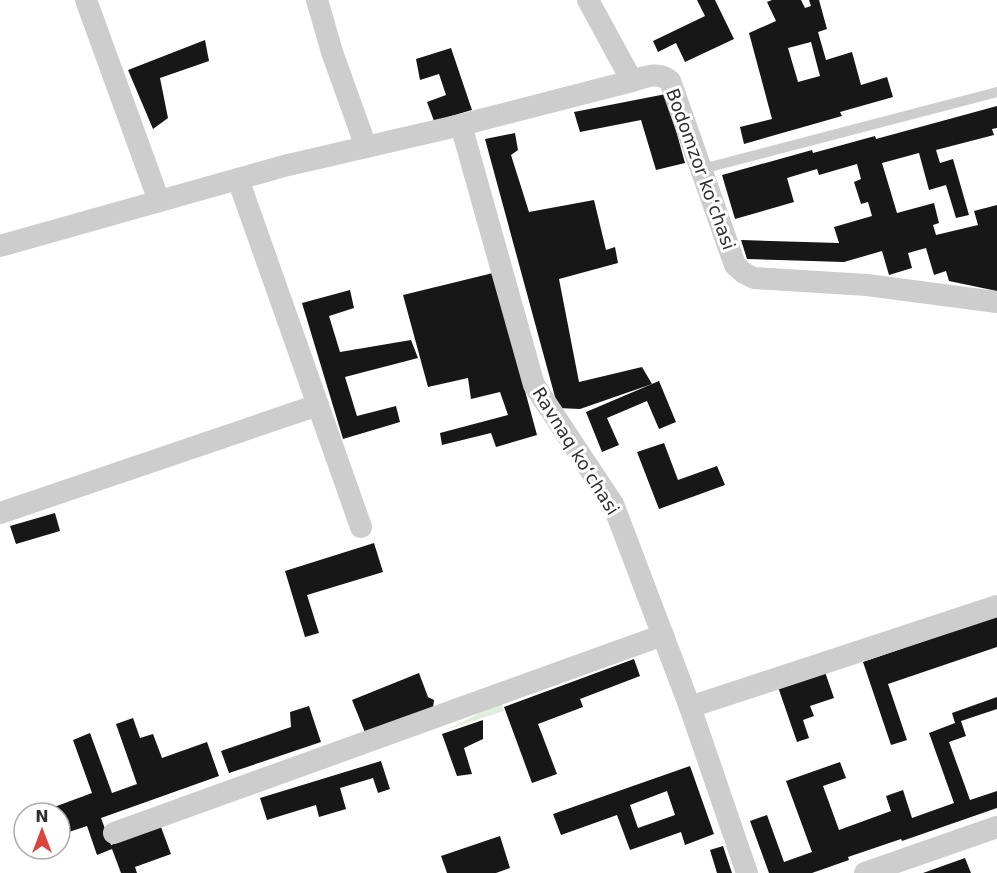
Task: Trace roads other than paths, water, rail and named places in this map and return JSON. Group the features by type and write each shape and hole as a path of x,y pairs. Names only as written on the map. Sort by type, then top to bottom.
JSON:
{"street":[{"path":"86,0 159,201"},
{"path":"317,0 332,52 366,147"},
{"path":"588,0 632,81"},
{"name":"Bodomzor koʻchasi","path":"0,246 238,179 654,75 664,76 670,81 735,265 744,273 754,278 867,285 997,302"},
{"name":"Ravnaq koʻchasi","path":"461,125 534,385 613,504 690,707 747,873"},
{"path":"238,179 361,527"},
{"path":"0,513 318,405"},
{"path":"690,707 997,606"},
{"path":"114,833 663,636"},
{"path":"865,873 997,827"}],"lane":[{"path":"702,169 997,92"}]}
